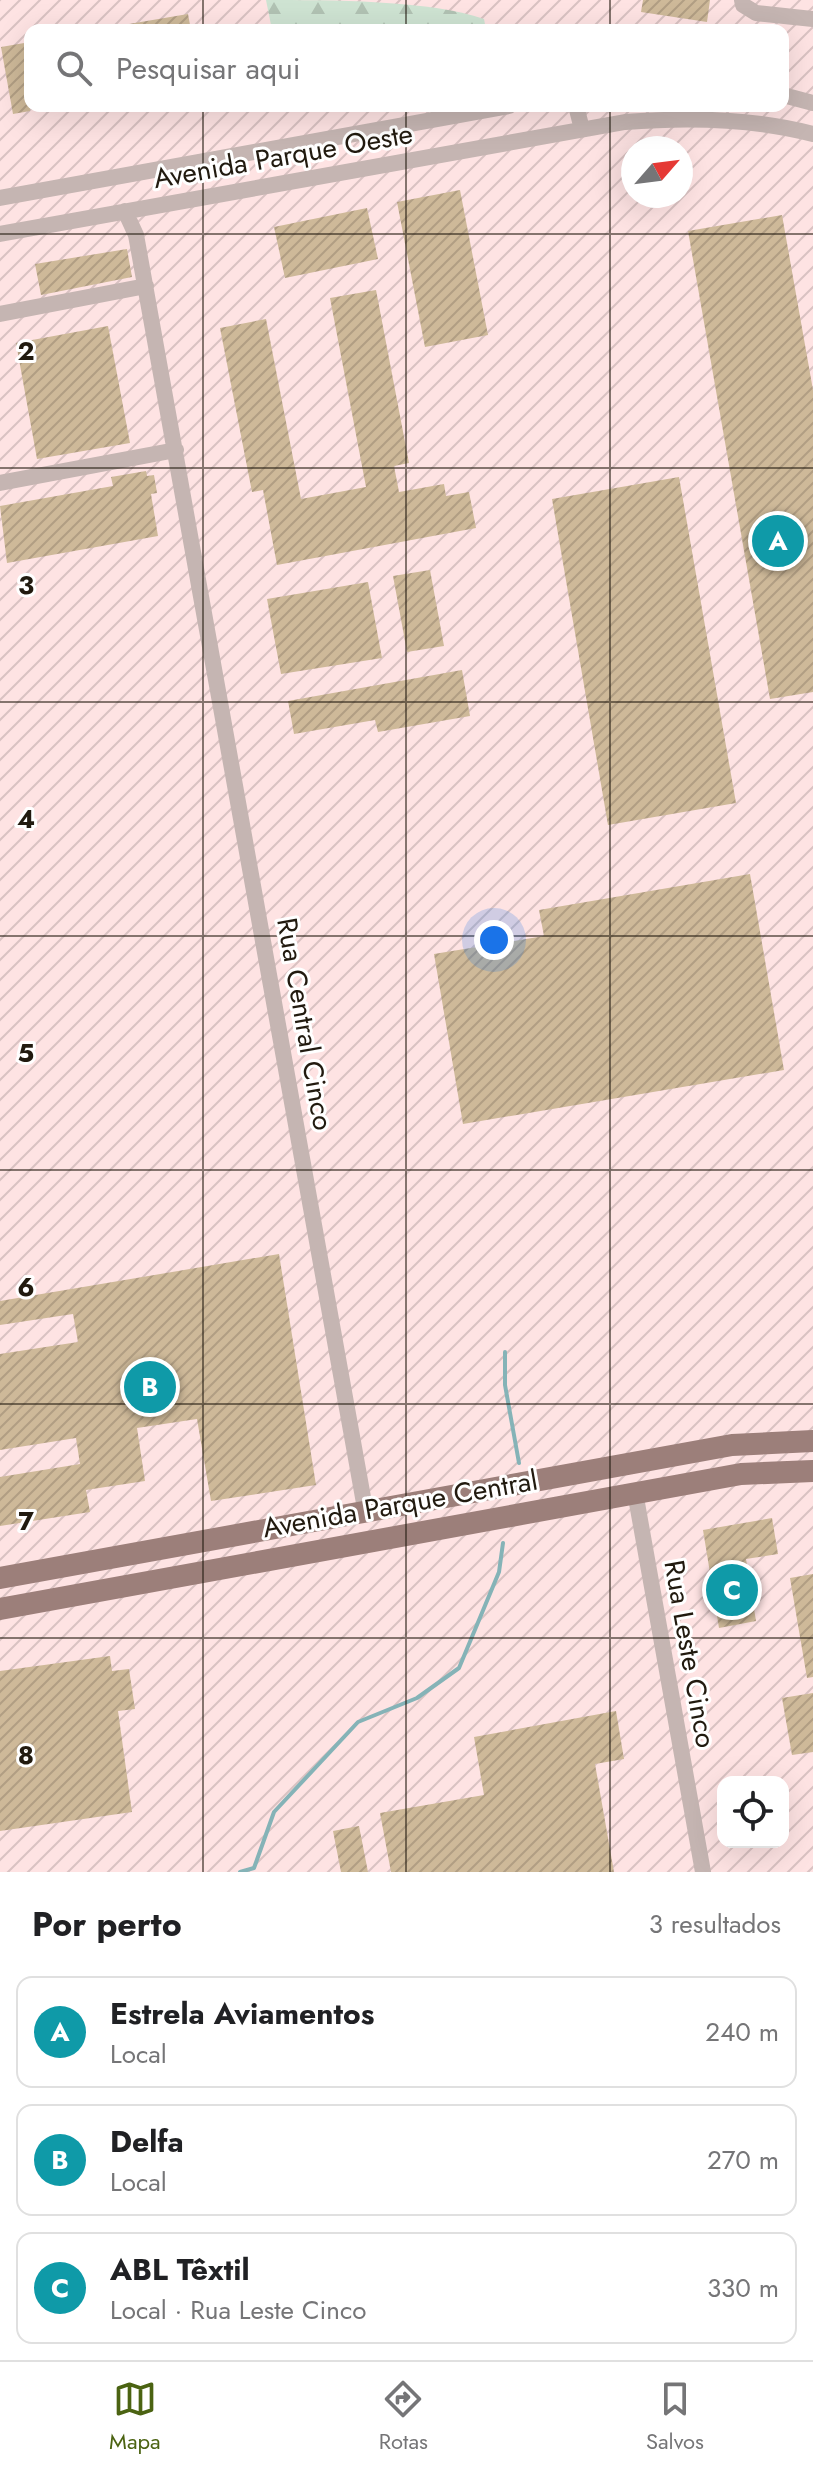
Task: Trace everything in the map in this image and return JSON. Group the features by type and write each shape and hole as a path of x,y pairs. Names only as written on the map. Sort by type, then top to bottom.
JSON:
{"main road":[{"name":"Avenida Parque Central","path":"0,1578 366,1514 732,1445 813,1441"},
{"name":"Avenida Parque Central","path":"0,1609 741,1474 813,1471"}],"street":[{"path":"742,0 743,5 756,13 797,8 813,19"},
{"path":"789,97 813,103"},
{"name":"Avenida Parque Oeste","path":"0,198 476,112"},
{"path":"578,112 582,129"},
{"name":"Avenida Parque Oeste","path":"0,234 625,122 684,119 749,122 813,134"},
{"name":"Rua Central Cinco","path":"125,211 136,235 146,286 366,1514"},
{"path":"0,314 146,286"},
{"path":"0,483 176,450"},
{"name":"Rua Leste Cinco","path":"635,1492 703,1872"}],"shaded area":[{"path":"0,0 813,0 813,1872 0,1872"}],"green space":[{"path":"266,0 379,2 436,8 484,19 485,24 271,24"}],"building":[{"path":"643,0 710,0 707,22 641,12"},
{"path":"188,14 190,24 129,24"},
{"path":"24,43 24,112 13,114 1,47"},
{"path":"460,190 488,335 425,347 397,202"},
{"path":"367,208 378,259 285,278 274,227"},
{"path":"782,215 813,390 813,692 770,699 688,231"},
{"path":"127,249 132,277 41,295 35,264"},
{"path":"376,290 409,463 394,466 399,492 444,484 446,496 469,492 476,528 277,565 263,490 252,492 220,328 266,319 301,499 366,487 330,298"},
{"path":"108,326 130,443 37,459 16,343"},
{"path":"146,471 147,476 154,475 157,493 151,494 158,536 7,563 0,506 113,486 111,477"},
{"path":"679,477 736,803 608,825 552,499"},
{"path":"430,570 444,646 407,652 393,576"},
{"path":"368,582 382,658 281,674 267,599"},
{"path":"462,670 470,716 378,732 375,720 294,734 288,701"},
{"path":"750,874 784,1070 463,1124 434,954 544,936 539,910"},
{"path":"279,1254 316,1485 211,1501 197,1419 137,1428 145,1481 86,1490 90,1512 0,1526 0,1477 80,1464 76,1438 0,1450 0,1354 78,1342 73,1314 0,1325 0,1301"},
{"path":"772,1518 778,1554 746,1559 756,1621 719,1628 703,1530"},
{"path":"813,1574 813,1677 807,1678 790,1578"},
{"path":"110,1656 112,1671 129,1669 135,1709 118,1711 132,1812 0,1831 0,1671"},
{"path":"813,1693 813,1752 792,1755 782,1698"},
{"path":"616,1711 624,1759 595,1764 614,1872 391,1872 380,1813 484,1795 474,1737"},
{"path":"359,1826 368,1872 341,1872 333,1831"}],"waterway":[{"path":"505,1352 505,1385 519,1463"},
{"path":"240,1872 254,1868 274,1812 358,1722 417,1698 459,1668 499,1572 503,1543"}],"place":[{"name":"Estrela Aviamentos","path":"778,541"},
{"name":"Delfa","path":"150,1387"},
{"name":"ABL Têxtil","path":"732,1590"}]}
